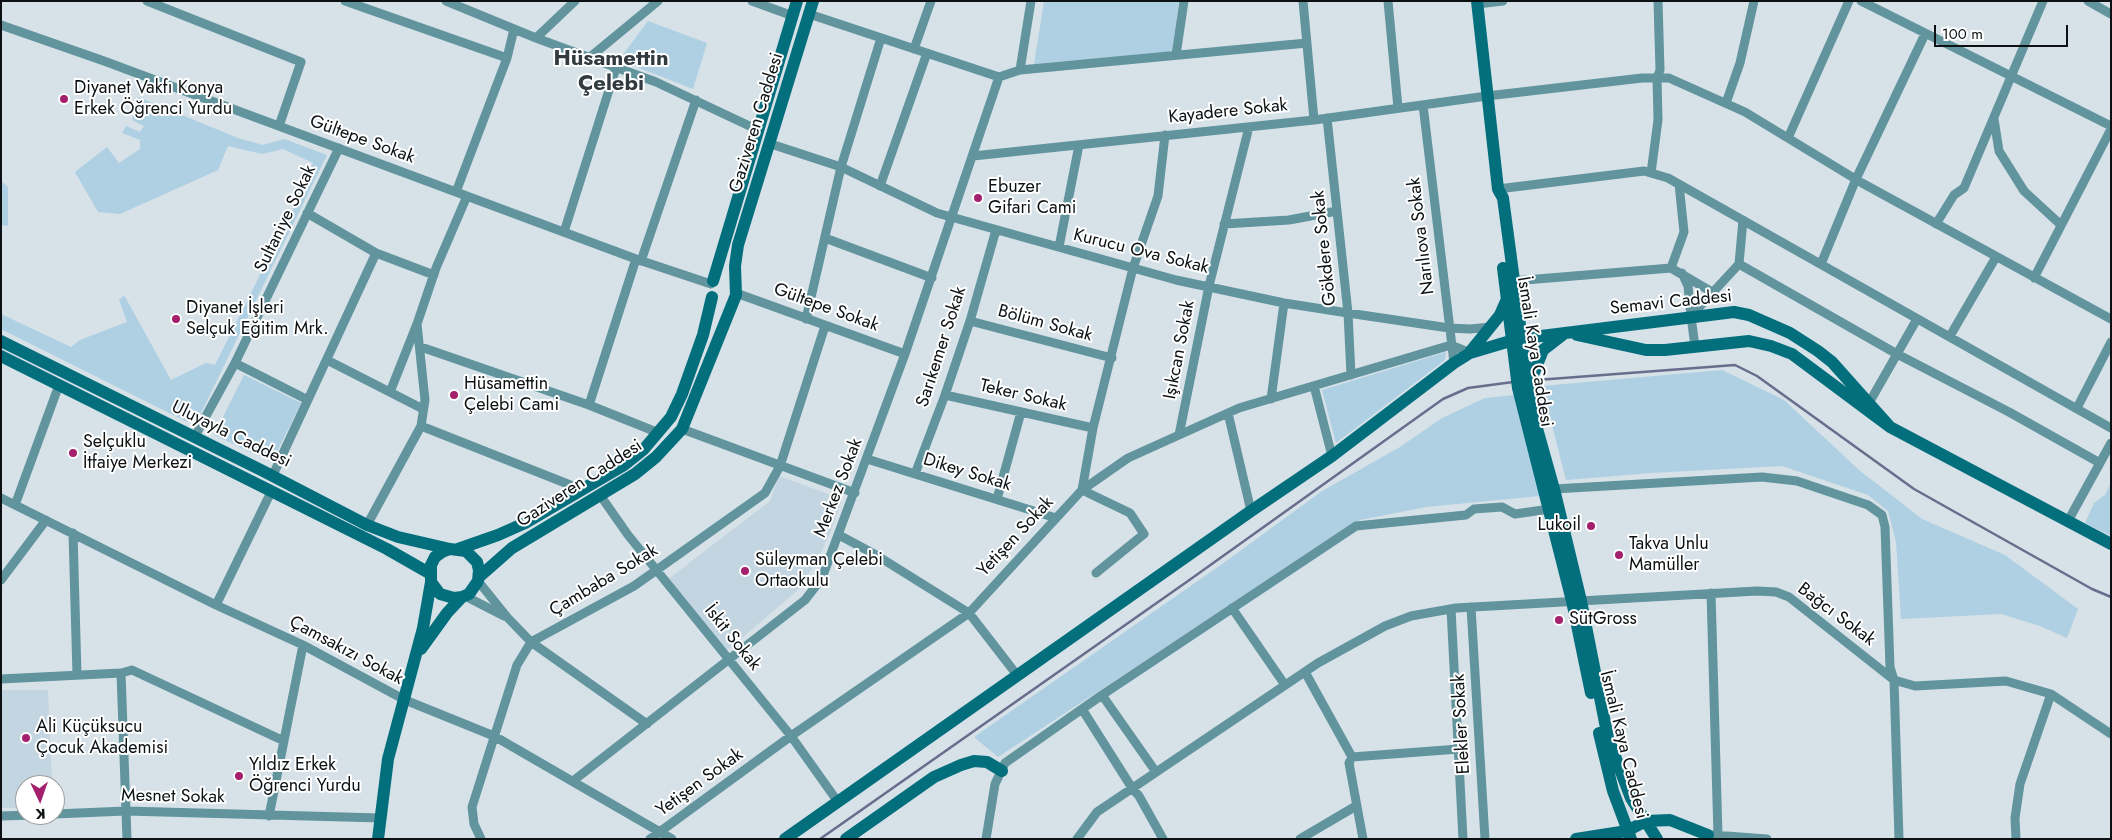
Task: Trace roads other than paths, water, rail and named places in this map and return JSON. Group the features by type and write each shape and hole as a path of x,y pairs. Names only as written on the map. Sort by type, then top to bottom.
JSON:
{"main road":[{"name":"Gaziveren Caddesi","path":"454,549 498,535 525,523 583,490 624,465 644,449 671,417 682,394 703,335 712,287 797,1"},
{"name":"Gaziveren Caddesi","path":"479,579 512,548 635,474 656,457 682,429 735,293 735,266 738,245 813,1"},
{"name":"İsmali Kaya Caddesi","path":"1477,3 1498,189 1503,198 1514,281 1518,388 1577,601 1598,726 1613,791 1629,835"},
{"name":"İsmali Kaya Caddesi","path":"1498,189 1495,199 1507,299 1531,407 1554,489 1608,738 1631,798 1657,839"},
{"path":"726,277 734,282 735,293 722,304 712,287 717,278 726,277"},
{"path":"786,839 1252,510 1332,456 1454,363 1470,353 1500,315 1507,299"},
{"name":"Semavi Caddesi","path":"1470,353 1517,339 1734,312 1749,315 1790,333 1818,351 1832,362 1890,427"},
{"path":"1528,387 1543,350 1565,333"},
{"name":"Semavi Caddesi","path":"1565,333 1646,350 1749,341 1771,346 1792,354 1890,427 2111,544"},
{"name":"Uluyayla Caddesi","path":"1,342 195,436 367,525 398,537 454,549"},
{"name":"Uluyayla Caddesi","path":"1,356 387,549 430,577"},
{"path":"378,839 388,759 417,656 428,606 431,565 435,557 454,549 466,551 477,562 479,579 474,588 463,596 447,613 417,656"},
{"path":"430,577 440,594 454,598 463,596"},
{"path":"846,839 934,777 961,765 974,761 988,762 1002,770"},
{"path":"1576,839 1629,835 1646,821 1670,820 1713,835"},
{"path":"1695,839 1713,835"}],"street":[{"path":"148,1 301,62 279,126"},
{"path":"345,1 507,58"},
{"path":"446,1 536,38 656,82 758,130"},
{"path":"536,38 575,1"},
{"path":"589,58 658,1"},
{"path":"752,1 793,16"},
{"path":"914,49 931,1"},
{"path":"1020,70 1031,1"},
{"path":"1176,55 1184,1"},
{"path":"1303,1 1314,120"},
{"path":"1388,1 1398,108"},
{"path":"1477,3 1503,1"},
{"path":"1651,173 1658,120 1657,78 1660,70 1658,1"},
{"path":"1726,103 1745,44 1754,1"},
{"path":"1788,138 1850,1"},
{"path":"1861,1 2111,128 2034,278"},
{"path":"1936,224 1954,194 1964,188 2043,1"},
{"path":"2088,1 2111,14"},
{"path":"809,14 999,77 1020,70 1308,43"},
{"name":"Gültepe Sokak","path":"1,25 712,287"},
{"path":"456,192 507,58 514,29"},
{"path":"1821,264 1856,179 1926,34"},
{"path":"806,319 841,167 881,38"},
{"path":"880,186 927,53"},
{"path":"564,232 616,68"},
{"name":"Merkez Sokak","path":"573,781 805,600 822,578 855,493 932,278 999,77"},
{"name":"Kayadere Sokak","path":"973,156 1314,120 1487,96 1669,78 1745,112 1856,179 2111,319"},
{"path":"589,405 696,100"},
{"name":"Narılıova Sokak","path":"1424,105 1454,363"},
{"name":"Gökdere Sokak","path":"1327,118 1348,313 1350,375"},
{"path":"1994,118 1999,151 2024,191 2061,224"},
{"name":"Işıkcan Sokak","path":"1179,435 1209,286 1248,127"},
{"path":"1096,572 1144,534 1130,513 1082,490 1093,428 1133,268 1158,196 1165,136"},
{"name":"Kurucu Ova Sokak","path":"768,143 841,167 937,213 1176,280 1284,303 1348,313 1449,328 1491,327"},
{"path":"1058,247 1079,145"},
{"name":"Sultaniye Sokak","path":"195,436 235,363 339,148"},
{"path":"1498,189 1644,171 1668,178 2111,428"},
{"path":"1672,268 1684,232 1679,184"},
{"path":"390,392 434,275 467,196"},
{"path":"1224,224 1289,220 1338,211"},
{"path":"307,213 376,253 434,275"},
{"path":"1691,316 1739,264 1743,220"},
{"name":"Sarıkemer Sokak","path":"915,474 945,395 970,321 996,230"},
{"path":"825,238 932,278"},
{"path":"273,475 376,253"},
{"path":"1950,336 1996,257"},
{"path":"1739,264 1898,354 2009,412 2100,463"},
{"path":"1514,281 1672,268 1712,292"},
{"path":"1682,273 1688,286 1695,347"},
{"name":"Gültepe Sokak","path":"735,293 905,354"},
{"path":"1272,399 1284,303"},
{"path":"1869,403 1917,319"},
{"name":"Bölüm Sokak","path":"970,321 1112,358"},
{"path":"367,525 421,426 424,409 421,347 417,324"},
{"name":"Çambaba Sokak","path":"531,642 634,586 765,493 780,466 825,326"},
{"path":"2076,408 2111,342"},
{"path":"1451,345 1470,353"},
{"name":"Yetişen Sokak","path":"650,839 791,736 969,614 1082,490 1128,458 1228,413 1451,345"},
{"path":"421,347 589,405 659,433"},
{"path":"327,360 424,409"},
{"path":"235,363 308,400"},
{"path":"15,505 59,384"},
{"path":"1314,386 1332,456"},
{"name":"Teker Sokak","path":"945,395 1093,428"},
{"path":"997,499 1021,412"},
{"path":"1228,413 1252,510"},
{"path":"421,426 583,490"},
{"path":"682,429 855,493"},
{"path":"2068,521 2111,443"},
{"name":"Dikey Sokak","path":"867,458 1056,518"},
{"path":"1554,489 1762,477 1797,481 1868,506 1882,515 1885,527 1890,667 1894,680 1899,839"},
{"path":"216,605 271,492"},
{"name":"İskit Sokak","path":"600,495 657,571 791,736 838,802"},
{"name":"Çamsakızı Sokak","path":"1,498 216,605 303,645 404,700 494,736 672,839"},
{"path":"986,839 995,784 1006,763 1102,695 1356,526 1466,515 1474,509 1502,507 1514,514 1550,509"},
{"path":"1,580 46,520"},
{"path":"72,533 77,675"},
{"path":"839,535 876,555 969,614 1017,676"},
{"path":"479,579 507,617 531,642 647,724"},
{"name":"Bağcı Sokak","path":"1077,839 1097,812 1285,685 1385,626 1411,616 1471,607 1712,593 1776,592 1789,597 1894,680"},
{"path":"1712,593 1713,835 1767,839"},
{"path":"463,596 507,617"},
{"name":"Elekler Sokak","path":"1471,607 1485,839"},
{"path":"1232,608 1285,685"},
{"name":"Elekler Sokak","path":"1451,609 1463,839"},
{"path":"481,839 474,824 472,807 517,665 531,642"},
{"path":"270,816 303,645"},
{"path":"1,679 121,673 132,670 284,741"},
{"path":"1305,672 1352,757"},
{"path":"121,673 128,839"},
{"path":"1894,680 1915,686 2006,681 2051,694 2111,734"},
{"path":"2016,839 2015,818 2020,784 2051,694"},
{"path":"1102,695 1156,772"},
{"path":"1082,709 1139,796 1163,839"},
{"path":"1352,757 1459,749"},
{"path":"1352,757 1349,762 1363,839"},
{"path":"1300,839 1356,806"},
{"name":"Mesnet Sokak","path":"65,814 126,811 380,818"},
{"path":"1,816 15,816"}],"waterway":[{"path":"1537,380 1735,365 1757,376 1914,489 2092,589 2111,597"},
{"path":"820,839 1188,581 1443,399 1468,388 1513,382"}],"place":[{"name":"Diyanet Vakfı Konya Erkek Öğrenci Yurdu","path":"64,99"},
{"name":"Ebuzer Gifari Cami","path":"978,198"},
{"name":"Diyanet İşleri Selçuk Eğitim Mrk.","path":"176,319"},
{"name":"Hüsamettin Çelebi Cami","path":"454,395"},
{"name":"Selçuklu İtfaiye Merkezi","path":"73,453"},
{"name":"Lukoil","path":"1591,526"},
{"name":"Takva Unlu Mamüller","path":"1619,555"},
{"name":"Süleyman Çelebi Ortaokulu","path":"745,571"},
{"name":"SütGross","path":"1559,620"},
{"name":"Ali Küçüksucu Çocuk Akademisi","path":"26,738"},
{"name":"Yıldız Erkek Öğrenci Yurdu","path":"239,776"}],"district":[{"name":"Hüsamettin Çelebi","path":"611,72"}]}
